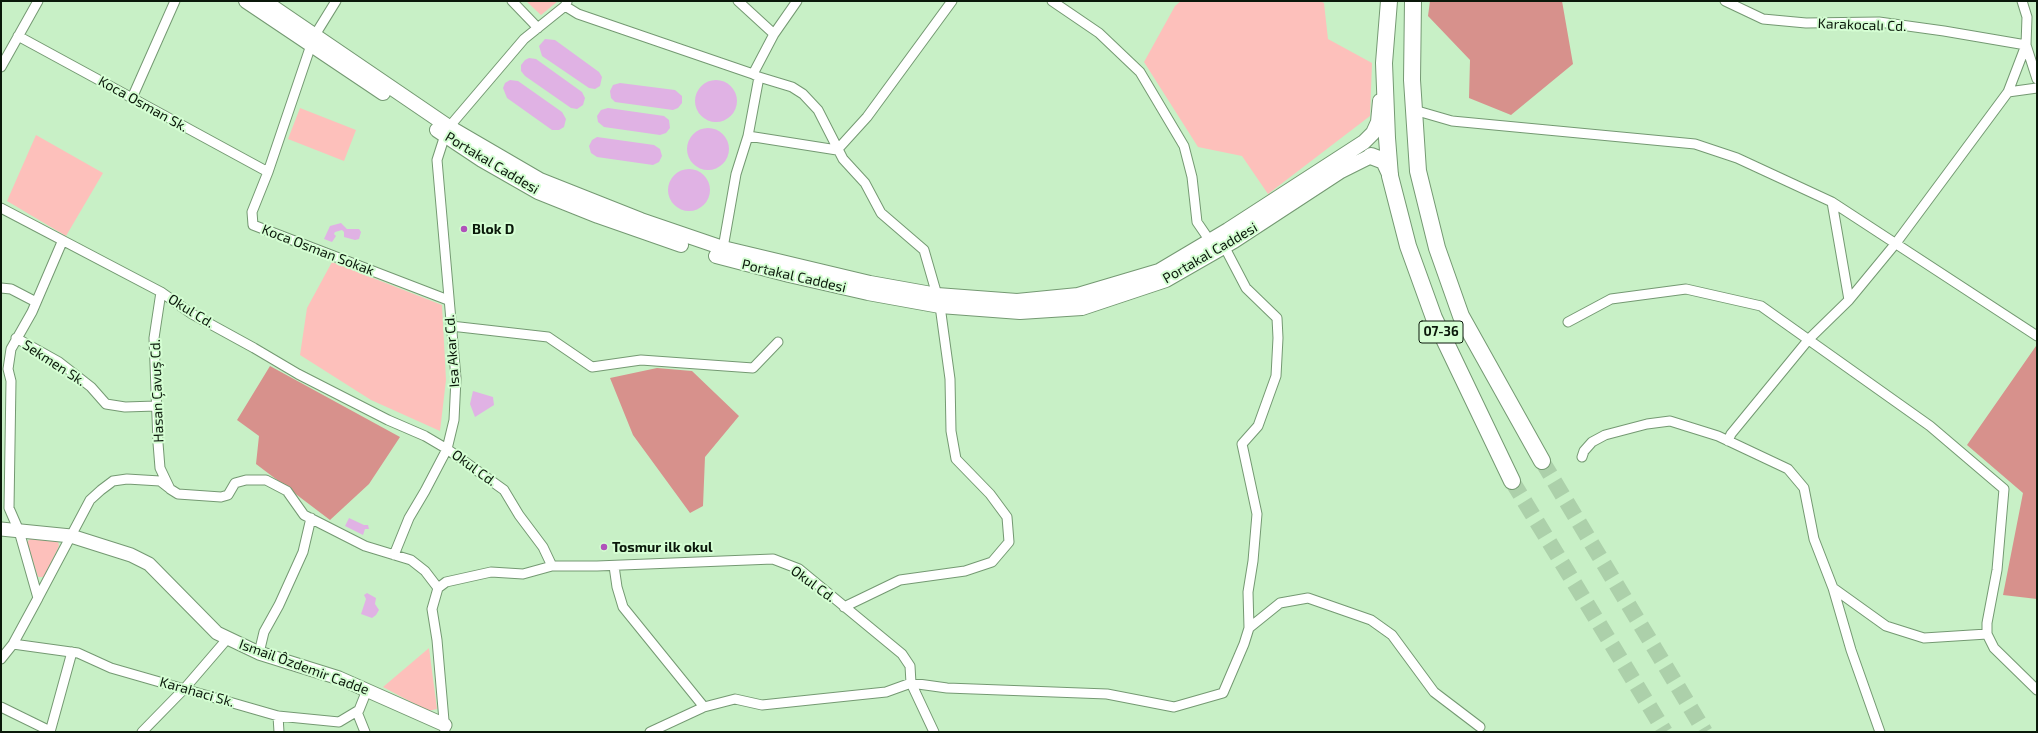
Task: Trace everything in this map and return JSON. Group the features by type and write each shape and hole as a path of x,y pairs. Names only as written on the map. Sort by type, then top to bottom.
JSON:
{"highway":[{"name":"07-36","path":"1390,1 1384,64 1390,176 1408,246 1434,318 1512,481"},
{"name":"07-36","path":"1414,1 1411,52 1418,171 1437,248 1461,316 1542,462"},
{"path":"1368,149 1384,161 1390,176"}],"main road":[{"name":"Portakal Caddesi","path":"246,1 313,40 447,131 482,160 538,192 605,219 721,253 755,267 839,287 1020,312 1082,308 1166,280 1224,246 1341,172 1368,149"},
{"name":"Portakal Caddesi","path":"264,1 313,40"},
{"path":"1368,149 1378,122 1384,64"},
{"name":"Portakal Caddesi","path":"938,300 1017,301 1078,296 1159,271 1368,149"}],"street":[{"path":"1,67 38,1"},
{"path":"132,98 175,1"},
{"name":"Koca Osman Sokak","path":"336,1 313,40 268,172 252,212 254,225 448,300"},
{"path":"512,1 538,28"},
{"path":"738,1 774,34"},
{"path":"721,253 736,174 748,136 756,75 774,34 797,1"},
{"path":"837,150 867,117 952,1"},
{"path":"650,732 704,707 734,699 762,705 886,692 911,683 947,688 1107,694 1174,707 1223,693 1244,644 1249,628 1248,592 1253,560 1257,514 1242,444 1258,426 1276,376 1278,338 1277,318 1246,288 1224,246 1210,241 1197,222 1192,177 1184,146 1140,72 1099,33 1052,1"},
{"name":"Karakocalı Cd.","path":"1725,1 1762,19 1806,23 1879,22 2026,45"},
{"path":"1728,441 1731,434 1809,339 1849,300 1896,243 2008,92 2026,45 2027,17 2022,1"},
{"path":"447,131 524,39 566,4 578,14 792,87 803,94 818,110 834,138 837,150 864,183 881,213 924,250 938,300 950,379 951,431 956,459 990,494 1007,517 1009,542 992,562 965,572 900,580 844,607"},
{"name":"Koca Osman Sk.","path":"18,36 268,172"},
{"path":"2026,45 2037,79"},
{"path":"2008,92 2037,88"},
{"path":"1414,110 1452,122 1695,144 1737,158 1832,202 2037,336"},
{"name":"Isa Akar Cd.","path":"394,555 409,518 447,449 454,420 456,378 437,160 447,131"},
{"path":"748,136 837,150"},
{"path":"1832,202 1849,300"},
{"name":"Okul Cd.","path":"1,208 62,242 103,260 161,292 192,314 298,374 388,420 425,436 447,449 504,490 542,547 552,566 614,566 772,559 799,569 902,654 910,666 911,683 934,732"},
{"path":"38,598 19,531 9,508 11,460 11,381 8,369 11,349 36,302 62,242"},
{"path":"1,288 11,289 36,302"},
{"path":"1568,322 1612,299 1686,289 1761,306 1809,339 1865,382 1930,426 2004,489 1997,570 1987,622 1987,634 1994,648 2037,690"},
{"name":"Hasan Çavuş Cd.","path":"161,292 154,338 156,406 160,468 170,489"},
{"path":"451,326 548,337 592,367 641,360 753,368 778,342"},
{"name":"Sekmen Sk.","path":"16,338 59,362 92,388 106,404 125,407 156,406"},
{"path":"1,380 11,381"},
{"path":"1582,457 1584,451 1592,442 1605,434 1647,424 1670,421 1718,436 1788,470 1804,488 1814,539 1833,588 1851,650 1880,732"},
{"path":"1,457 11,460"},
{"path":"1,659 14,644 90,500 113,481 127,479 160,481 178,494 221,497 228,495 235,483 246,480 266,480 287,491 304,515 365,546 411,560 425,571 438,588"},
{"path":"259,653 264,632 280,605 303,552 311,518"},
{"name":"Ismail Ôzdemir Cadde","path":"1,529 71,536 131,555 150,564 217,633 259,653 338,678 367,690 445,728"},
{"path":"445,728 437,640 432,609 438,588 446,582 491,572 523,574 552,566"},
{"path":"614,566 617,586 624,607 704,707"},
{"path":"1833,588 1886,626 1924,638 1987,634"},
{"path":"1249,628 1280,603 1308,598 1371,620 1392,635 1434,692 1480,727"},
{"path":"142,732 185,688 228,638"},
{"name":"Karahaci Sk.","path":"14,644 78,653 111,668 185,688 278,716 339,722 357,712"},
{"path":"1,707 50,731 72,652"},
{"path":"366,732 357,712 360,710 367,690"},
{"path":"278,716 279,732"}],"shaded area":[{"path":"526,1 558,1 541,15"},
{"path":"1181,1 1320,1 1324,3 1328,39 1372,63 1370,116 1268,194 1242,156 1198,147 1144,62 1175,6"},
{"path":"1430,1 1562,1 1573,64 1511,115 1469,98 1470,60 1428,16"},
{"path":"545,39 555,40 599,72 602,77 600,86 595,89 589,88 542,56 539,46"},
{"path":"529,58 536,59 582,92 585,98 583,105 577,109 571,108 525,76 521,71 521,65"},
{"path":"510,80 518,81 562,112 566,119 564,127 559,130 552,130 507,98 503,88 505,83"},
{"path":"712,80 720,80 731,86 737,97 737,105 731,116 720,122 712,122 701,116 695,105 695,97 701,86"},
{"path":"620,83 675,90 682,96 682,103 678,108 673,110 615,102 611,98 610,91 613,85"},
{"path":"300,108 356,130 344,161 288,139"},
{"path":"608,108 664,116 669,120 670,128 666,133 660,135 604,127 598,122 597,116 601,110"},
{"path":"704,128 712,128 723,134 729,145 729,153 723,164 712,170 704,170 693,164 687,153 687,145 693,134"},
{"path":"36,135 103,173 66,236 7,201"},
{"path":"597,137 654,145 660,149 662,156 659,162 653,165 597,157 591,153 589,146 592,140"},
{"path":"685,169 693,169 704,175 710,186 710,194 704,205 693,211 685,211 674,205 668,194 668,186 674,175"},
{"path":"341,223 347,229 359,229 361,232 359,239 355,240 344,237 344,232 342,230 335,232 334,234 336,236 332,242 324,239 330,226"},
{"path":"332,262 442,305 446,380 440,431 371,400 300,355 307,308"},
{"path":"2036,346 2037,599 2003,595 2023,493 1967,445"},
{"path":"270,366 400,437 369,484 330,520 256,464 259,436 237,420"},
{"path":"657,368 692,371 739,416 705,457 703,506 690,513 633,435 610,378"},
{"path":"473,391 493,397 494,405 475,417 470,404"},
{"path":"349,518 364,525 368,525 369,529 365,529 363,535 345,526"},
{"path":"31,538 58,541 59,546 44,577 38,577 27,542"},
{"path":"367,593 376,598 375,604 379,610 372,618 361,614 366,599 364,595"},
{"path":"429,648 437,709 428,711 383,687"}],"tunnel":[{"path":"1542,461 1705,732"},
{"path":"1512,481 1665,732"}],"place":[{"name":"Blok D","path":"464,229"},
{"name":"Tosmur ilk okul","path":"604,547"}]}
